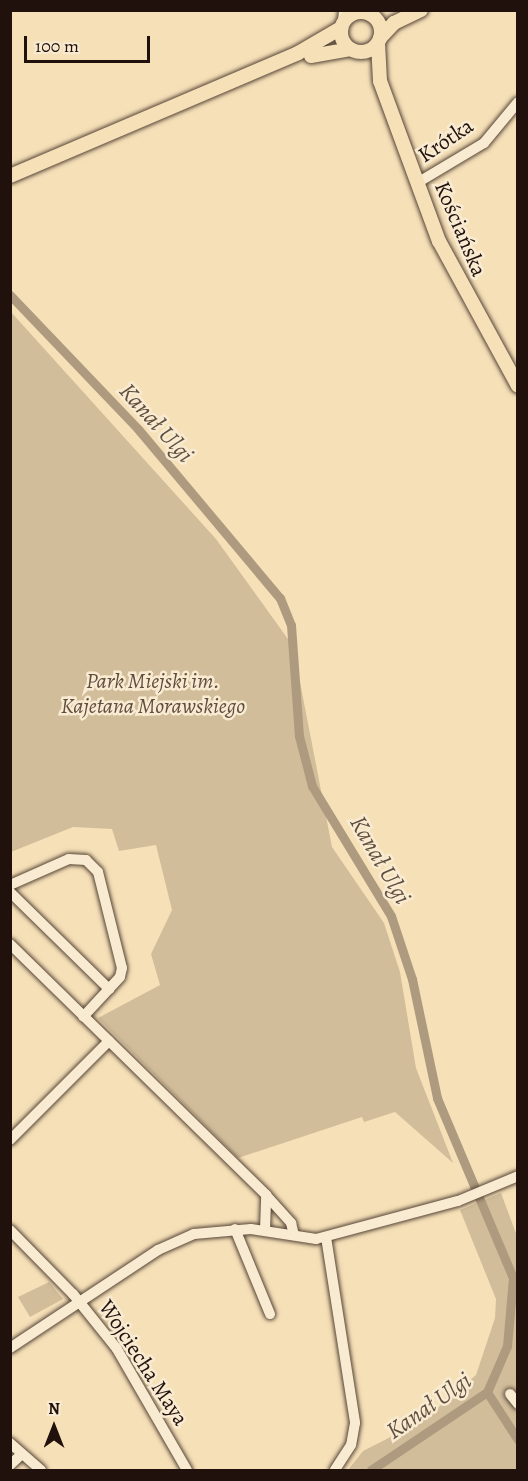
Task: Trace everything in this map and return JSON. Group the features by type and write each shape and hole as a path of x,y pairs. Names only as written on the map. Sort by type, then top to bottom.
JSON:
{"main road":[{"path":"172,110 313,47 343,20 367,12 401,10"},
{"path":"10,176 320,52 353,50 379,40 394,23 421,10"},
{"name":"Kościańska","path":"367,12 379,40 380,81 417,183 456,279 518,386"},
{"name":"Kościańska","path":"343,20 353,50 380,81"}],"street":[{"name":"Krótka","path":"417,183 484,143 518,102"},
{"path":"10,885 69,859 93,864 122,968 109,988 83,1017"},
{"path":"10,892 109,988"},
{"path":"10,944 266,1195 291,1222 294,1235"},
{"path":"10,1140 109,1041"},
{"path":"10,1348 83,1305 174,1241 235,1229 326,1237 462,1200 518,1176"},
{"path":"265,1230 266,1195"},
{"path":"235,1229 270,1314"},
{"name":"Wojciecha Maya","path":"10,1230 83,1305 117,1349 187,1470"},
{"path":"326,1237 355,1423 351,1445 335,1470"},
{"path":"10,1443 41,1470"},
{"path":"10,1465 22,1454"}],"green space":[{"name":"Park Miejski im. Kajetana Morawskiego","path":"11,312 216,539 293,646 332,847 384,923 400,972 416,1068 453,1163 395,1112 364,1122 362,1117 238,1158 98,1018 160,985 151,954 172,910 156,845 119,851 112,829 73,827 11,852"},
{"path":"501,1193 517,1236 517,1470 348,1470 363,1451 422,1421 476,1375 495,1318 496,1299 460,1210"},
{"path":"49,1282 63,1299 30,1317 18,1297"}],"waterway":[{"name":"Kanał Ulgi","path":"10,295 138,429 280,598 291,625 299,736 312,786 391,916 412,979 437,1098 513,1278 507,1346 487,1392 371,1470"},
{"path":"487,1392 518,1440"}]}
